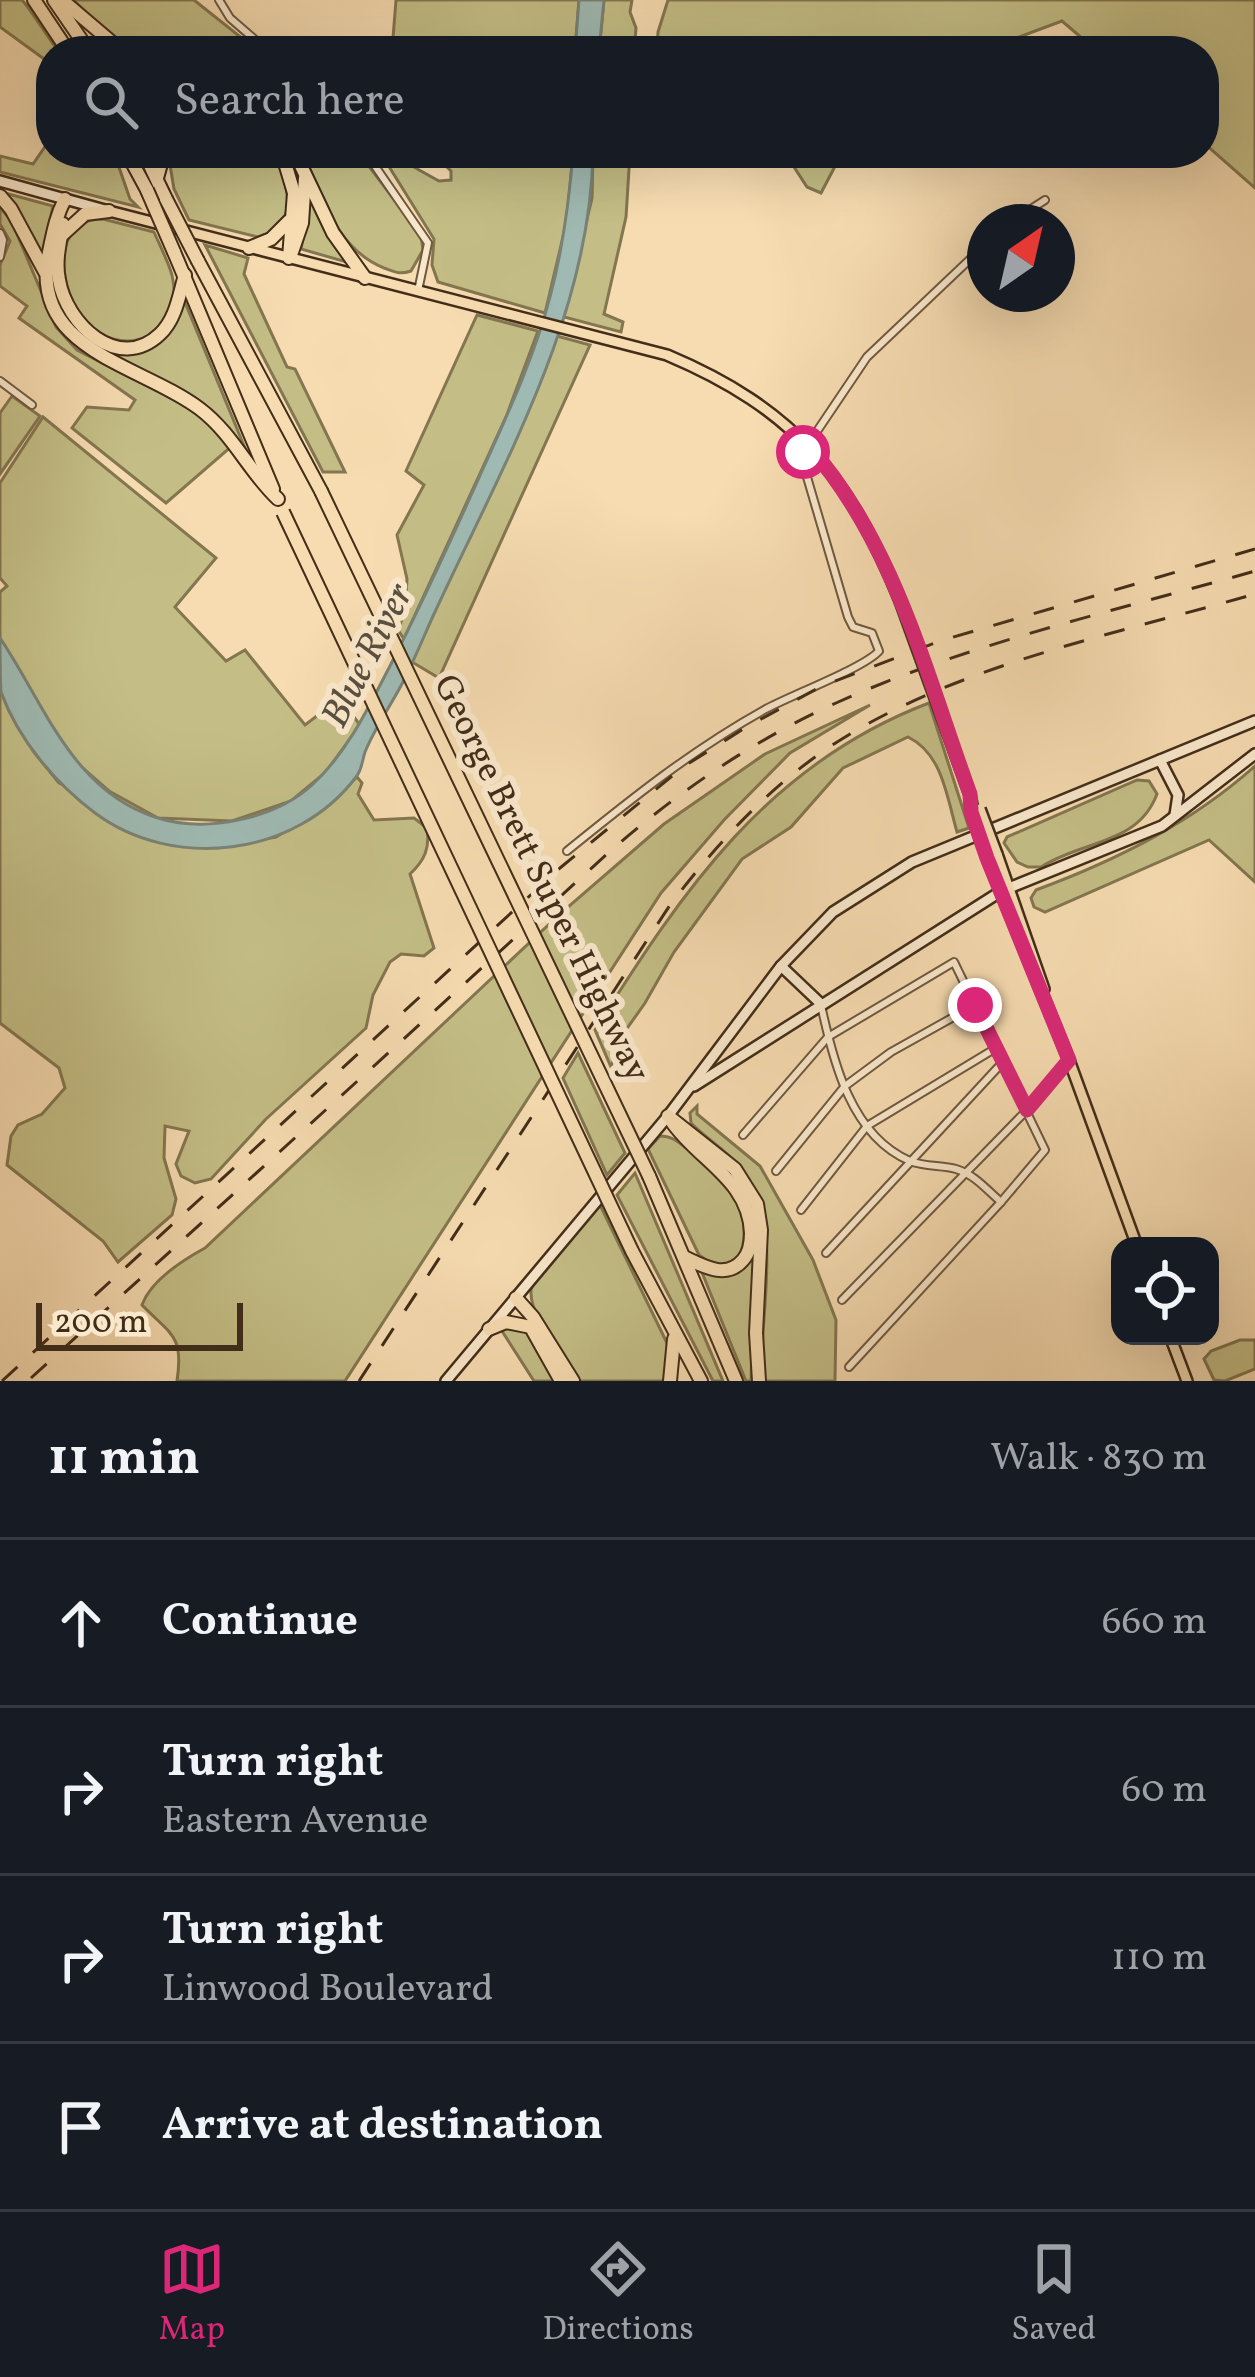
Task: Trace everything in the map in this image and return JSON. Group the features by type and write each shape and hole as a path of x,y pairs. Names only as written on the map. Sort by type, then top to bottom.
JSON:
{"highway":[{"path":"34,0 58,36"},
{"path":"58,0 80,36"},
{"path":"58,0 103,36"},
{"name":"George Brett Super Highway","path":"139,168 166,199 321,491 649,1176 736,1381"},
{"name":"George Brett Super Highway","path":"148,168 174,252 280,505 632,1251 701,1381"},
{"path":"152,185 158,168"},
{"path":"286,168 294,193 289,258"},
{"path":"302,168 333,232 365,278"},
{"path":"289,258 302,223 305,173"},
{"path":"0,196 45,272 52,302 75,339 203,410 233,440 280,505"},
{"path":"65,199 58,281 72,318 82,330 117,347 137,346 160,334 174,312 185,275"},
{"path":"45,272 65,199"},
{"path":"61,236 85,214 109,211"},
{"path":"250,248 271,239 293,215"},
{"path":"668,1117 734,1184 747,1208 751,1229 748,1253 734,1267 711,1270 684,1257"},
{"path":"668,1117 734,1169 757,1204 761,1230 756,1333 759,1381"},
{"path":"515,1298 561,1381"},
{"path":"515,1298 533,1317 573,1381"},
{"path":"489,1330 506,1322 531,1328"},
{"path":"670,1381 673,1332"}],"main road":[{"path":"0,182 667,355 722,379 807,444 863,518 900,602 1134,1237"},
{"path":"446,1381 668,1117 781,966 833,913 912,862 1255,721"},
{"path":"689,1089 1005,890 1174,817 1255,754"},
{"path":"1160,760 1178,795 1174,817"},
{"path":"781,966 821,1004"},
{"path":"1173,1345 1187,1381"}],"street":[{"path":"219,0 251,36"},
{"path":"376,168 428,243 418,291"},
{"path":"1039,204 1045,200"},
{"path":"0,233 0,257"},
{"path":"567,851 692,754 879,651 872,633 853,627 848,617 802,460 807,444 867,357 967,262"},
{"path":"0,381 32,405"},
{"path":"743,1135 828,1037 954,962 1045,1150 849,1367"},
{"path":"821,1004 845,1086 867,1126 910,1161 967,1173 1001,1202"},
{"path":"776,1171 845,1086 891,1052 975,1005"},
{"path":"801,1210 867,1126 996,1048"},
{"path":"842,1300 1027,1110 1069,1060"},
{"path":"826,1253 1002,1064"}],"shaded area":[{"path":"0,0 22,0 48,36 36,36 36,53 0,27"},
{"path":"73,0 194,0 239,36 111,36"},
{"path":"396,0 579,0 576,36 393,36"},
{"path":"604,0 632,0 635,36 600,36"},
{"path":"668,0 1255,0 1255,188 1219,156 1219,36 1080,36 1062,21 1022,36 658,36"},
{"path":"0,156 33,164 36,160 36,168 119,168 130,199 138,207 0,172"},
{"path":"170,168 280,168 287,190 286,214 272,231 258,237 189,220 174,189"},
{"path":"310,168 370,168 421,235 423,250 411,271 384,268 353,248 333,219"},
{"path":"390,168 416,168 439,181 451,180 448,168 572,168 567,220 545,313 438,282 432,265 434,239"},
{"path":"593,168 629,168 626,217 604,314 623,322 621,332 564,317 592,198"},
{"path":"795,168 834,168 821,193 807,187"},
{"path":"5,193 53,206 41,260"},
{"path":"311,197 350,263 301,249"},
{"path":"0,207 12,222 56,327 77,350 192,409 232,446 166,503 72,428 87,407 129,410 135,400 19,318 27,306 0,286 0,265 10,241 0,224"},
{"path":"103,219 154,232 172,275 174,300 167,319 155,333 138,340 101,334 84,320 71,298 64,263 67,242 81,224"},
{"path":"205,245 248,258 244,274 287,367 295,369 345,472 323,472"},
{"path":"184,300 247,453 230,432 97,348 121,352 174,326"},
{"path":"477,315 538,331 506,417 404,639 398,630 407,579 397,535 424,485 406,471"},
{"path":"557,336 590,345 439,678 412,662"},
{"path":"12,396 40,416 0,474 0,413"},
{"path":"43,417 216,558 175,607 226,661 245,650 305,725 330,706 345,705 360,725 326,772 291,801 232,821 158,818 109,791 56,737 0,638 0,592 7,586 0,578 0,483"},
{"path":"0,689 33,751 59,783 216,848 276,837 328,804 357,777 362,783 358,794 374,820 414,818 427,828 425,853 410,874 434,948 424,956 401,954 390,962 373,995 366,1028 266,1119 211,1179 195,1183 181,1176 176,1164 189,1131 165,1126 164,1158 176,1199 172,1215 118,1262 103,1241 7,1165 11,1136 18,1125 42,1114 65,1088 59,1068 0,1023"},
{"path":"929,703 969,828 957,832 936,766 908,737 843,768 791,827 742,859 674,952 621,1037 611,1067 595,1030 662,928 735,837 821,760 872,729"},
{"path":"870,705 790,753 661,893 345,1381 177,1381 177,1345 142,1305 160,1279 205,1248 561,913 664,824 765,754"},
{"path":"1255,766 1255,882 1209,840 1045,912 1034,907 1031,898 1036,890 1152,838"},
{"path":"1137,780 1149,781 1157,794 1137,823 1108,840 1041,867 1017,862 1004,843 1007,837"},
{"path":"578,1053 625,1153 607,1175 563,1078"},
{"path":"697,1106 697,1114 760,1166 813,1260 836,1320 835,1381 762,1381 767,1275 764,1221 746,1175 691,1123 690,1113"},
{"path":"660,1136 681,1144 733,1194 744,1228 735,1261 714,1264 699,1255 648,1149"},
{"path":"635,1173 723,1381 713,1381 617,1195"},
{"path":"600,1205 667,1343 666,1381 577,1381 534,1308 532,1286"},
{"path":"755,1247 751,1381 746,1381 701,1270 726,1275"},
{"path":"520,1325 556,1381 534,1381 500,1328"},
{"path":"1240,1340 1255,1340 1255,1369 1225,1381 1214,1380 1204,1359 1211,1351"}],"water":[{"path":"579,0 604,0 600,36 576,36"},
{"name":"Blue River","path":"571,168 592,168 576,274 538,390 358,774 331,804 301,825 232,847 160,843 95,813 52,774 17,727 1,692 0,638 82,767 128,806 177,822 218,823 260,814 297,797 347,743 433,578 535,346 565,225"}],"railway":[{"path":"2,1381 560,868 683,767 822,686 940,641 1255,549"},
{"path":"31,1378 607,854 716,770 774,734 886,682 1043,630 1255,571"},
{"path":"359,1381 670,905 723,841 781,784 825,750 925,696 1033,656 1255,594"}],"route":[{"path":"803,452 807,444 831,471 873,536 970,794 971,812 987,858 1069,1060 1027,1110 975,1005"}]}
